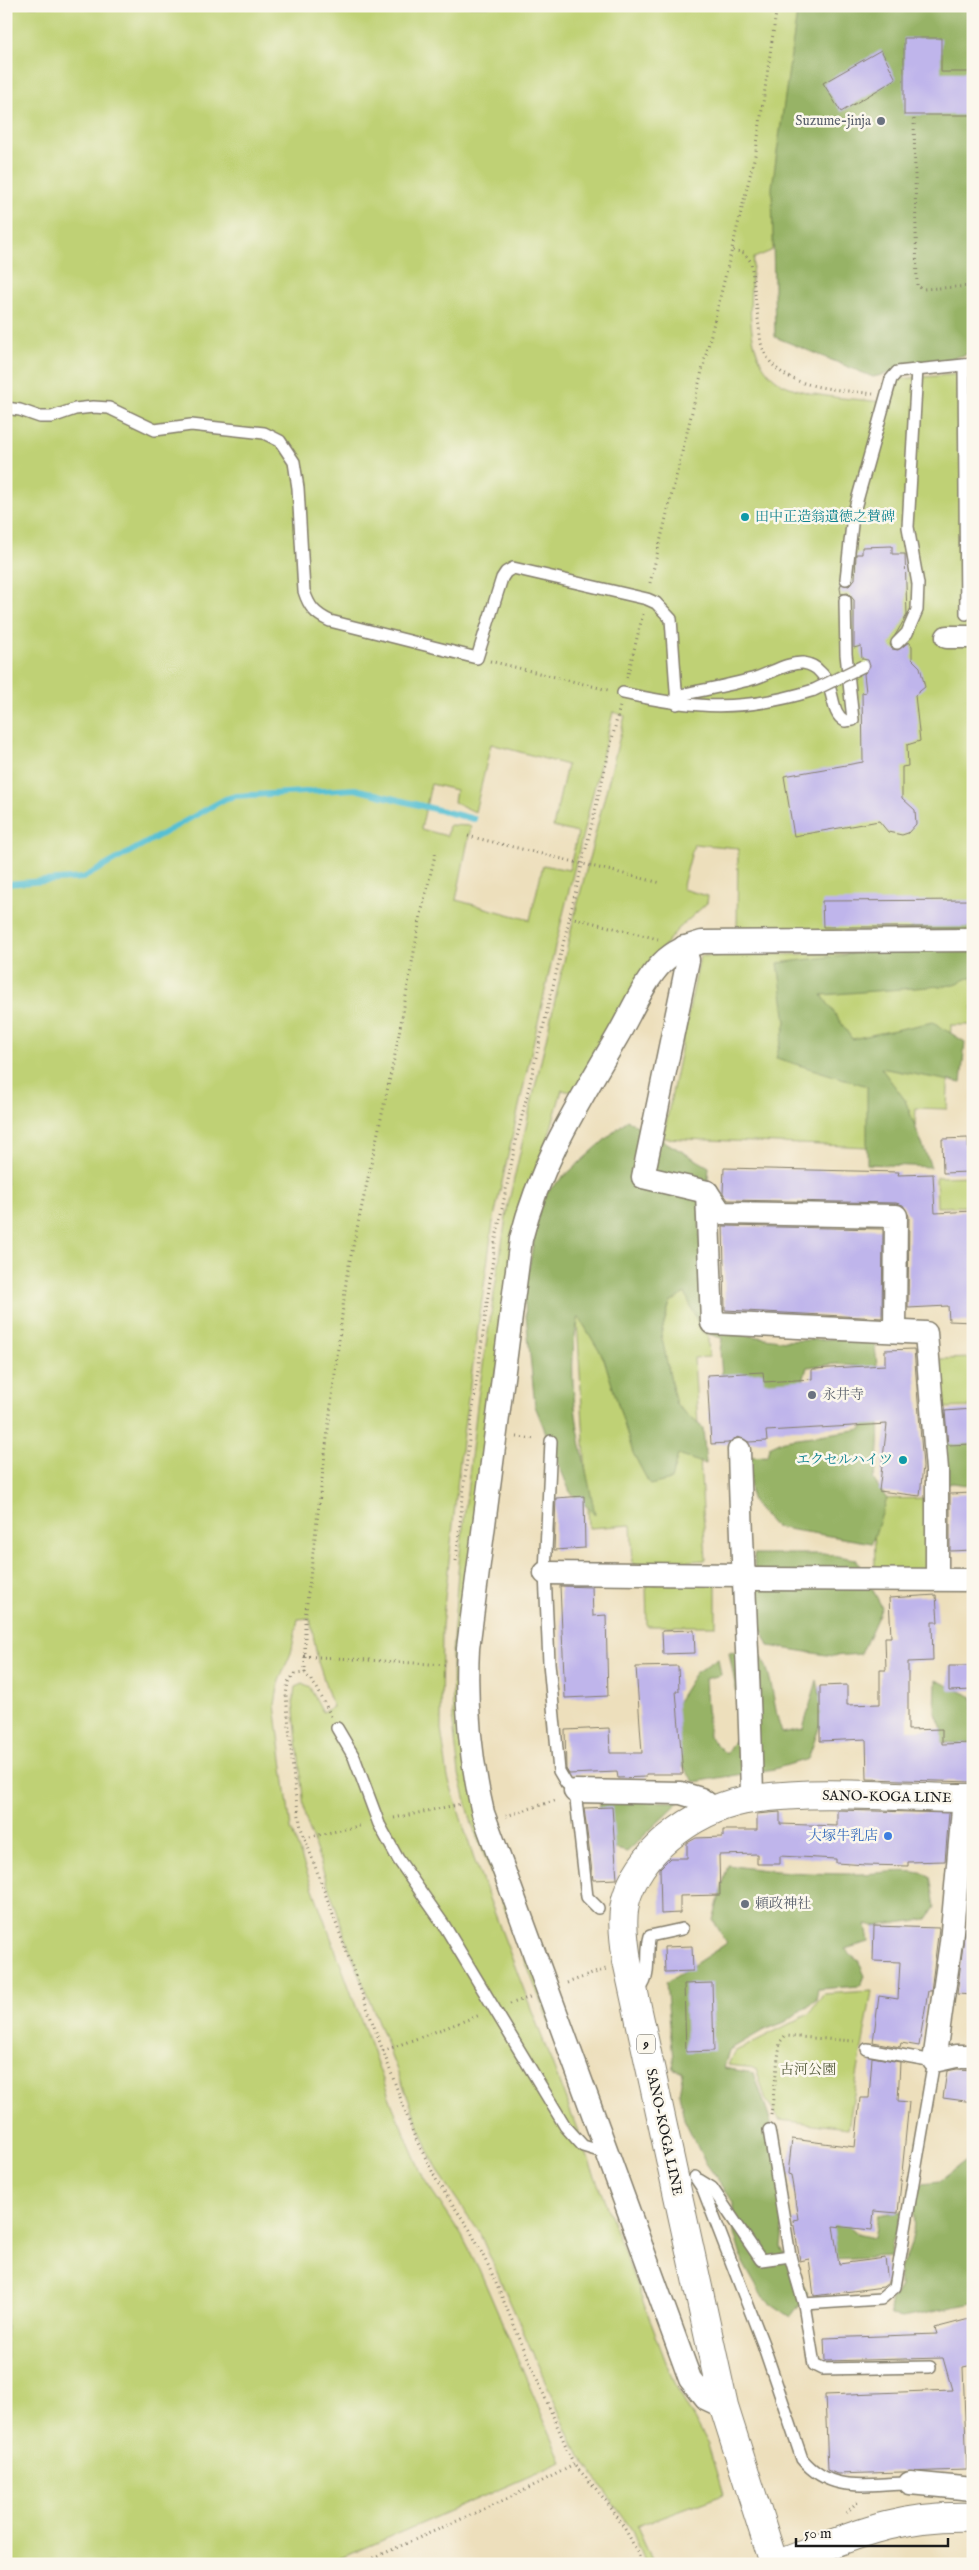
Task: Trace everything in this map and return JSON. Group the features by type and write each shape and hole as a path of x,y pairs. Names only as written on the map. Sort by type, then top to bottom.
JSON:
{"main road":[{"name":"SANO-KOGA LINE","path":"774,2564 724,2407 684,2176 635,1994 624,1940 624,1914 628,1894 652,1855 671,1836 692,1822 716,1810 752,1799 829,1796 968,1798"},
{"path":"778,2564 861,2532 924,2518 973,2517"}],"street":[{"path":"947,638 973,637"},
{"path":"724,2407 705,2398 690,2380 483,1813 468,1724 467,1658 521,1239 531,1201 555,1145 650,979 661,964 684,947 702,942 973,940"},
{"path":"684,947 688,960 644,1177 707,1192 721,1213 896,1216 895,1330"},
{"path":"707,1192 712,1323 895,1330 926,1333 937,1470 937,1580"},
{"path":"739,1450 743,1575 750,1671 752,1799"},
{"path":"544,1573 743,1575 754,1579 973,1580"},
{"path":"568,1795 681,1793 702,1799 716,1810"},
{"path":"968,1798 951,1942 934,2061 956,2056 973,2056"},
{"path":"910,2483 973,2489"}],"lane":[{"path":"846,579 853,515 891,379 897,372 968,365 966,614"},
{"path":"897,643 907,633 917,610 918,584 908,527 917,369"},
{"path":"6,408 20,410 40,417 52,417 76,409 109,408 156,430 191,425 264,433 280,441 294,462 298,488 304,591 308,605 317,615 346,625 478,658 502,578 506,572 513,568 646,599 656,604 671,618 677,700"},
{"path":"677,700 803,663 812,665 827,678 832,689 836,713 840,718 849,722 854,716 846,654 845,600"},
{"path":"623,693 677,700 700,707 742,706 814,690 863,666"},
{"path":"551,1441 544,1573 549,1662 559,1771 566,1783 587,1897 598,1908"},
{"path":"337,1728 354,1758 379,1824 398,1859 444,1925 565,2126 583,2146 606,2153"},
{"path":"635,1994 644,1987 648,1972 650,1936 682,1929"},
{"path":"804,2304 881,2299 895,2286 934,2061 867,2049"},
{"path":"769,2130 790,2256 804,2304 814,2365 822,2369 930,2367"},
{"path":"684,2176 712,2188 760,2260 790,2256"},
{"path":"684,2176 703,2188 763,2344 802,2459 812,2470 825,2479 842,2484 910,2483"}],"path":[{"path":"455,1567 470,1431 495,1244 516,1141 681,450 733,250 756,151 777,6"},
{"path":"914,119 917,286 923,289 973,286"},
{"path":"733,250 744,253 751,262 761,343 764,352 774,367 792,379 806,384 885,396"},
{"path":"478,658 623,693"},
{"path":"468,836 662,883"},
{"path":"337,1728 317,1688 305,1673 305,1619 347,1274 396,1050 421,914 436,851"},
{"path":"570,918 661,939"},
{"path":"513,1436 551,1441"},
{"path":"304,1656 447,1666"},
{"path":"447,1658 447,1672"},
{"path":"305,1673 295,1674 288,1682 286,1694 295,1792 302,1828 414,2135 438,2183 470,2230 489,2267 574,2465 596,2486 635,2546 642,2564"},
{"path":"502,1818 568,1795"},
{"path":"460,1796 464,1812"},
{"path":"563,1984 606,1968"},
{"path":"383,2051 533,1996 536,2004"},
{"path":"769,2130 780,2042 785,2036 851,2040 867,2049"},
{"path":"360,2564 511,2497 574,2465"},
{"path":"844,2515 861,2498"},
{"path":"735,2560 739,2557"}],"green space":[{"path":"6,6 800,6 777,236 771,251 754,258 750,311 755,348 762,364 772,377 787,386 799,390 837,398 889,403 899,379 973,373 973,930 737,933 738,848 694,844 682,889 708,896 707,903 676,931 646,968 576,1093 562,1090 548,1138 538,1161 458,1728 562,2056 472,1824 459,1774 453,1724 452,1655 458,1571 478,1397 508,1205 572,926 625,716 613,712 554,951 493,1222 462,1441 442,1626 441,1729 448,1778 474,1859 674,2383 708,2445 723,2494 637,2526 654,2564 646,2564 632,2530 575,2448 479,2232 444,2181 429,2152 351,1953 305,1817 293,1702 295,1687 302,1684 310,1688 323,1712 333,1707 318,1662 310,1618 298,1619 291,1653 279,1681 275,1705 291,1829 393,2107 424,2179 462,2236 479,2269 562,2462 328,2564 6,2564","holes":["491,744 567,765 553,827 578,833 569,870 543,865 530,920 456,900 471,826 449,825 447,836 421,829 431,784 456,790 454,802 475,812"]},
{"name":"Suzume-jinja","path":"798,6 973,6 973,353 873,377 775,337 772,187"},
{"path":"973,925 973,976 954,985 822,995 852,1039 933,1022 965,1042 961,1083 881,1068 905,1100 931,1167 867,1164 867,1086 776,1058 786,1022 778,963 860,953 914,927"},
{"path":"973,951 973,1025 951,1025 947,1109 916,1108 914,1149 663,1138 700,956"},
{"path":"627,1120 709,1167 708,1179 699,1204 702,1296 731,1333 786,1341 850,1338 874,1342 878,1371 879,1434 876,1469 873,1479 887,1499 872,1543 775,1527 751,1500 749,1457 767,1456 769,1447 784,1440 862,1429 868,1401 863,1367 837,1364 807,1367 800,1393 722,1377 720,1350 722,1338 702,1332 685,1293 670,1303 661,1334 676,1405 703,1428 706,1464 678,1455 671,1480 650,1485 633,1453 604,1359 579,1317 574,1340 573,1390 580,1441 595,1514 570,1492 535,1406 524,1295 542,1196"},
{"path":"971,1139 973,1139 973,1176"},
{"path":"973,1176 973,1206 937,1207 936,1177"},
{"path":"703,1261 709,1357 694,1358 706,1560 633,1565 631,1525 589,1528 574,1268"},
{"path":"973,1358 973,1407 942,1408 941,1359"},
{"path":"946,1437 973,1443 973,1486 953,1483 943,1485"},
{"path":"929,1498 930,1570 875,1572 874,1499"},
{"path":"754,1554 824,1554 856,1559 882,1607 861,1654 833,1656 769,1646 756,1618"},
{"path":"646,1584 716,1584 716,1626 647,1626"},
{"path":"729,1652 762,1657 769,1675 782,1733 803,1729 817,1680 824,1714 808,1759 774,1769 694,1782 679,1761 671,1711 695,1673 718,1658 721,1675 705,1679 709,1737 726,1754 737,1737 739,1705"},
{"path":"936,1680 973,1697 973,1745 941,1742 942,1729 935,1711"},
{"path":"600,1800 679,1802 627,1852 591,1842"},
{"path":"728,1865 809,1873 858,1874 904,1871 922,1873 930,1876 935,1907 927,1919 874,1926 866,1924 869,1942 845,1949 858,1960 865,1976 860,1986 818,1989 816,2000 785,2022 762,2031 729,2050 724,2068 754,2073 788,2174 781,2248 808,2294 791,2317 763,2298 743,2263 734,2233 734,2202 705,2162 684,2119 679,2093 683,2071 674,2069 666,1983 727,1943 713,1920"},
{"name":"古河公園","path":"872,1991 848,2128 780,2120 766,2101 756,2068 728,2065 734,2052 809,2014 823,1994"},
{"path":"973,2156 973,2303 903,2317 892,2315 890,2302 900,2287 899,2267 908,2252 913,2233 911,2196 923,2183 940,2181"},
{"path":"903,2211 892,2244 891,2256 832,2259 821,2245 837,2217 856,2233 874,2237 878,2215"}],"building":[{"path":"904,38 941,38 941,72 973,72 973,115 904,115"},
{"path":"881,50 896,79 841,112 823,83"},
{"path":"892,546 892,554 905,554 907,615 890,644 892,649 898,650 909,642 912,646 912,659 920,667 925,687 915,695 920,741 907,745 908,766 902,767 902,798 915,810 916,824 908,833 902,835 888,832 879,821 794,836 784,776 863,762 862,693 866,692 864,674 870,666 868,660 862,659 861,646 854,648 854,600 848,593 841,594 840,588 841,584 849,586 855,579 856,554 862,554 862,547"},
{"path":"973,900 973,927 823,927 822,901"},
{"path":"968,1138 969,1172 943,1173 942,1139"},
{"path":"724,1168 899,1172 898,1175 933,1174 935,1213 973,1211 973,1322 949,1321 948,1306 908,1308 909,1216 903,1205 896,1203 728,1200 723,1193"},
{"path":"723,1226 883,1229 882,1318 725,1310"},
{"name":"永井寺","path":"914,1349 923,1466 920,1496 879,1491 887,1424 766,1431 767,1441 749,1442 738,1437 728,1443 711,1444 707,1375 763,1372 764,1382 812,1379 812,1369 885,1365 885,1350"},
{"path":"973,1409 973,1444 948,1445 945,1411"},
{"path":"973,1493 973,1550 950,1551 950,1494"},
{"path":"584,1496 585,1548 554,1550 556,1498"},
{"path":"560,1586 592,1587 593,1616 606,1615 608,1696 565,1698"},
{"path":"936,1595 938,1622 932,1622 933,1661 908,1662 908,1730 942,1729 942,1744 973,1743 973,1782 867,1779 866,1739 820,1741 820,1686 847,1685 847,1705 880,1704 880,1670 886,1670 885,1637 891,1637 889,1598"},
{"path":"694,1630 695,1653 663,1654 662,1631"},
{"path":"678,1666 679,1691 676,1691 683,1774 646,1774 646,1777 618,1778 617,1772 569,1774 566,1769 565,1730 609,1728 610,1753 642,1753 636,1667"},
{"path":"949,1666 973,1666 973,1690 949,1691"},
{"path":"612,1807 617,1879 593,1880 584,1808"},
{"path":"837,1810 949,1813 945,1861 908,1862 908,1866 866,1865 836,1863 836,1859 780,1856 780,1864 757,1864 757,1854 719,1855 720,1895 680,1896 680,1913 661,1914 660,1868 670,1858 687,1858 687,1843 696,1838 723,1837 723,1830 757,1830 757,1814 780,1812 780,1824 837,1826"},
{"path":"874,1926 939,1928 931,1991 928,1991 919,2046 901,2043 900,2047 873,2042 879,1996 898,1999 900,1962 873,1961"},
{"path":"965,1928 973,1929 973,1995 957,1994"},
{"path":"692,1946 693,1971 665,1972 664,1947"},
{"path":"712,1983 714,2051 686,2052 684,1984"},
{"path":"872,2057 900,2062 898,2101 909,2102 898,2213 874,2211 872,2230 833,2226 839,2264 885,2258 888,2283 883,2287 814,2296 809,2259 800,2261 793,2220 798,2219 791,2175 788,2174 792,2139 855,2147 860,2098 869,2098"},
{"path":"957,2069 973,2070 973,2102 943,2098 947,2071"},
{"path":"973,2318 973,2365 963,2367 967,2470 837,2474 828,2470 825,2395 952,2390 943,2358 825,2361 824,2338 937,2334 935,2328"}],"waterway":[{"path":"6,884 83,878 225,799 235,796 355,789 474,819"}],"place":[{"name":"Suzume-jinja","path":"881,121"},
{"name":"田中正造翁遺徳之賛碑","path":"745,517"},
{"name":"永井寺","path":"812,1395"},
{"name":"エクセルハイツ","path":"903,1460"},
{"name":"大塚牛乳店","path":"888,1836"},
{"name":"頼政神社","path":"745,1904"}]}
